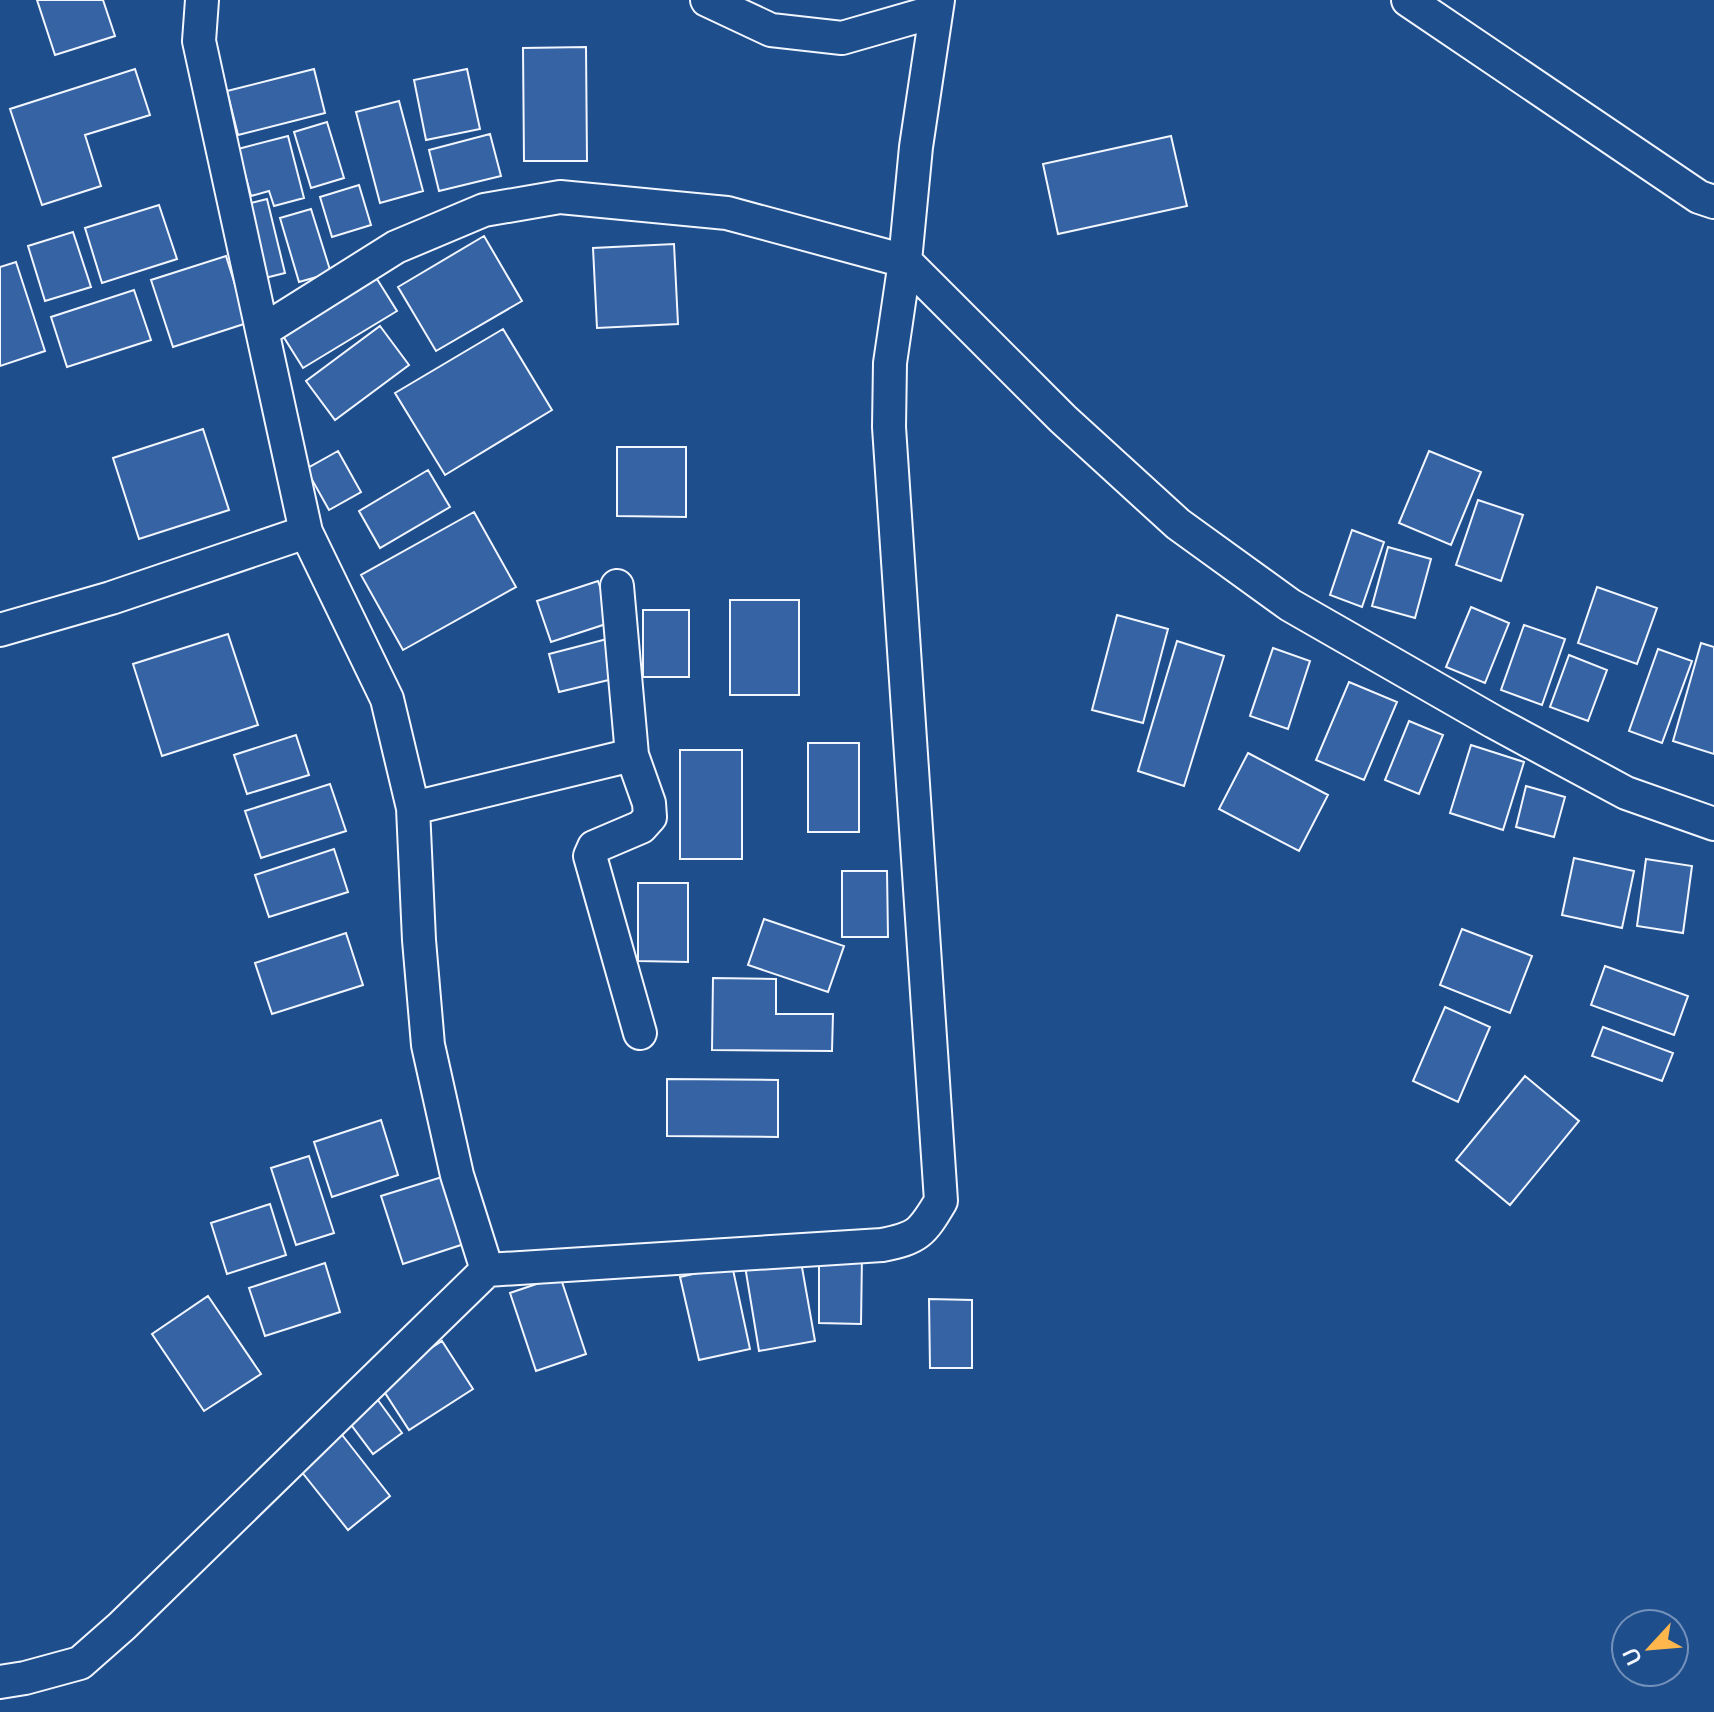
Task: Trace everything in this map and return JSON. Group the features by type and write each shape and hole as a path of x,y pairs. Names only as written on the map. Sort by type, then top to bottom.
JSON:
{"street":[{"path":"202,0 199,41 306,532 387,699 413,808 428,1045 457,1175 487,1270"},
{"path":"0,1682 80,1663 122,1626 487,1270 882,1245 904,1240 925,1229 941,1201 889,427 890,363 937,5 842,38 771,30 707,0"},
{"path":"1408,0 1699,197 1714,202"},
{"path":"264,330 396,247 484,210 560,197 727,213 905,261 1063,419 1178,524 1290,605 1494,722 1626,793 1714,824"},
{"path":"0,630 111,598 306,532"},
{"path":"617,586 632,755 649,803 650,817 641,827 594,847 590,856 640,1033"},
{"path":"413,808 632,755"}],"building":[{"path":"37,0 103,0 115,36 55,55"},
{"path":"586,47 587,161 524,161 523,48"},
{"path":"135,69 150,115 85,135 101,186 42,205 10,109"},
{"path":"314,69 325,113 238,135 227,91"},
{"path":"467,69 480,129 426,140 414,80"},
{"path":"399,101 423,191 380,203 356,112"},
{"path":"327,122 344,178 311,188 294,132"},
{"path":"490,134 501,176 439,191 429,150"},
{"path":"288,136 304,198 274,206 269,191 251,196 238,149"},
{"path":"1171,136 1187,206 1058,234 1043,164"},
{"path":"359,185 371,225 332,237 320,197"},
{"path":"267,199 285,273 261,279 243,205"},
{"path":"159,205 177,259 102,283 85,228"},
{"path":"311,209 331,273 299,282 280,218"},
{"path":"73,232 91,287 45,301 28,246"},
{"path":"484,236 522,301 436,351 398,287"},
{"path":"674,244 678,324 597,328 593,248"},
{"path":"226,256 247,323 173,347 151,280"},
{"path":"16,262 45,351 0,366 0,267"},
{"path":"377,279 397,311 303,368 283,336"},
{"path":"134,290 151,340 67,367 51,317"},
{"path":"380,326 409,365 335,420 306,381"},
{"path":"503,329 552,410 445,475 395,393"},
{"path":"203,429 229,510 139,539 113,458"},
{"path":"617,447 686,447 686,517 617,516"},
{"path":"338,451 361,492 329,510 306,469"},
{"path":"1429,451 1481,472 1451,545 1399,523"},
{"path":"428,470 450,507 380,548 359,511"},
{"path":"1478,500 1523,515 1501,581 1456,565"},
{"path":"474,512 516,587 403,650 361,575"},
{"path":"1352,530 1384,542 1362,607 1330,595"},
{"path":"1388,547 1431,559 1415,618 1372,606"},
{"path":"598,581 612,622 551,642 537,601"},
{"path":"1597,587 1657,608 1637,664 1578,643"},
{"path":"730,600 799,600 799,695 730,695"},
{"path":"1471,607 1509,623 1485,683 1446,667"},
{"path":"643,610 689,610 689,677 643,677"},
{"path":"1117,615 1168,629 1143,723 1092,710"},
{"path":"1524,625 1565,639 1542,705 1501,690"},
{"path":"228,634 258,725 162,756 133,664"},
{"path":"607,639 617,678 559,692 549,654"},
{"path":"1177,641 1224,656 1184,786 1138,771"},
{"path":"1701,643 1714,647 1714,754 1673,741"},
{"path":"1273,648 1310,661 1288,729 1250,716"},
{"path":"1658,649 1692,661 1662,743 1629,731"},
{"path":"1569,655 1607,670 1588,721 1550,707"},
{"path":"1349,682 1397,702 1364,780 1316,760"},
{"path":"1409,721 1443,735 1419,794 1385,780"},
{"path":"296,735 309,775 247,794 234,755"},
{"path":"808,743 859,743 859,832 808,832"},
{"path":"1471,745 1524,762 1503,830 1450,813"},
{"path":"680,750 742,750 742,859 680,859"},
{"path":"1248,753 1328,795 1299,851 1219,809"},
{"path":"330,784 346,831 261,858 245,811"},
{"path":"1526,786 1565,797 1554,837 1516,827"},
{"path":"334,849 348,892 269,917 255,875"},
{"path":"1574,858 1634,871 1622,928 1562,915"},
{"path":"1646,859 1692,866 1683,933 1637,926"},
{"path":"842,871 887,871 888,937 842,937"},
{"path":"638,883 688,883 688,962 638,961"},
{"path":"764,919 844,946 828,992 748,965"},
{"path":"1462,929 1532,956 1510,1013 1440,985"},
{"path":"346,933 363,985 272,1014 255,963"},
{"path":"1605,966 1688,996 1674,1035 1591,1005"},
{"path":"713,978 776,979 776,1014 833,1014 832,1051 712,1050"},
{"path":"1445,1007 1490,1027 1458,1102 1413,1081"},
{"path":"1603,1027 1673,1053 1662,1081 1592,1056"},
{"path":"1525,1076 1579,1121 1510,1205 1456,1160"},
{"path":"667,1079 778,1080 778,1137 667,1136"},
{"path":"381,1120 398,1175 332,1197 314,1142"},
{"path":"309,1156 334,1233 296,1245 271,1168"},
{"path":"442,1177 464,1244 403,1264 381,1196"},
{"path":"270,1204 286,1255 227,1274 211,1223"},
{"path":"819,1255 862,1255 861,1324 819,1323"},
{"path":"800,1256 815,1341 759,1351 745,1266"},
{"path":"325,1263 340,1312 265,1336 249,1288"},
{"path":"732,1265 750,1349 699,1360 680,1277"},
{"path":"560,1276 586,1354 536,1371 510,1293"},
{"path":"208,1296 261,1374 204,1411 152,1334"},
{"path":"929,1299 972,1300 972,1368 930,1368"},
{"path":"442,1341 473,1389 409,1430 378,1382"},
{"path":"372,1392 402,1433 373,1454 343,1414"},
{"path":"339,1431 390,1496 348,1530 297,1466"}]}
